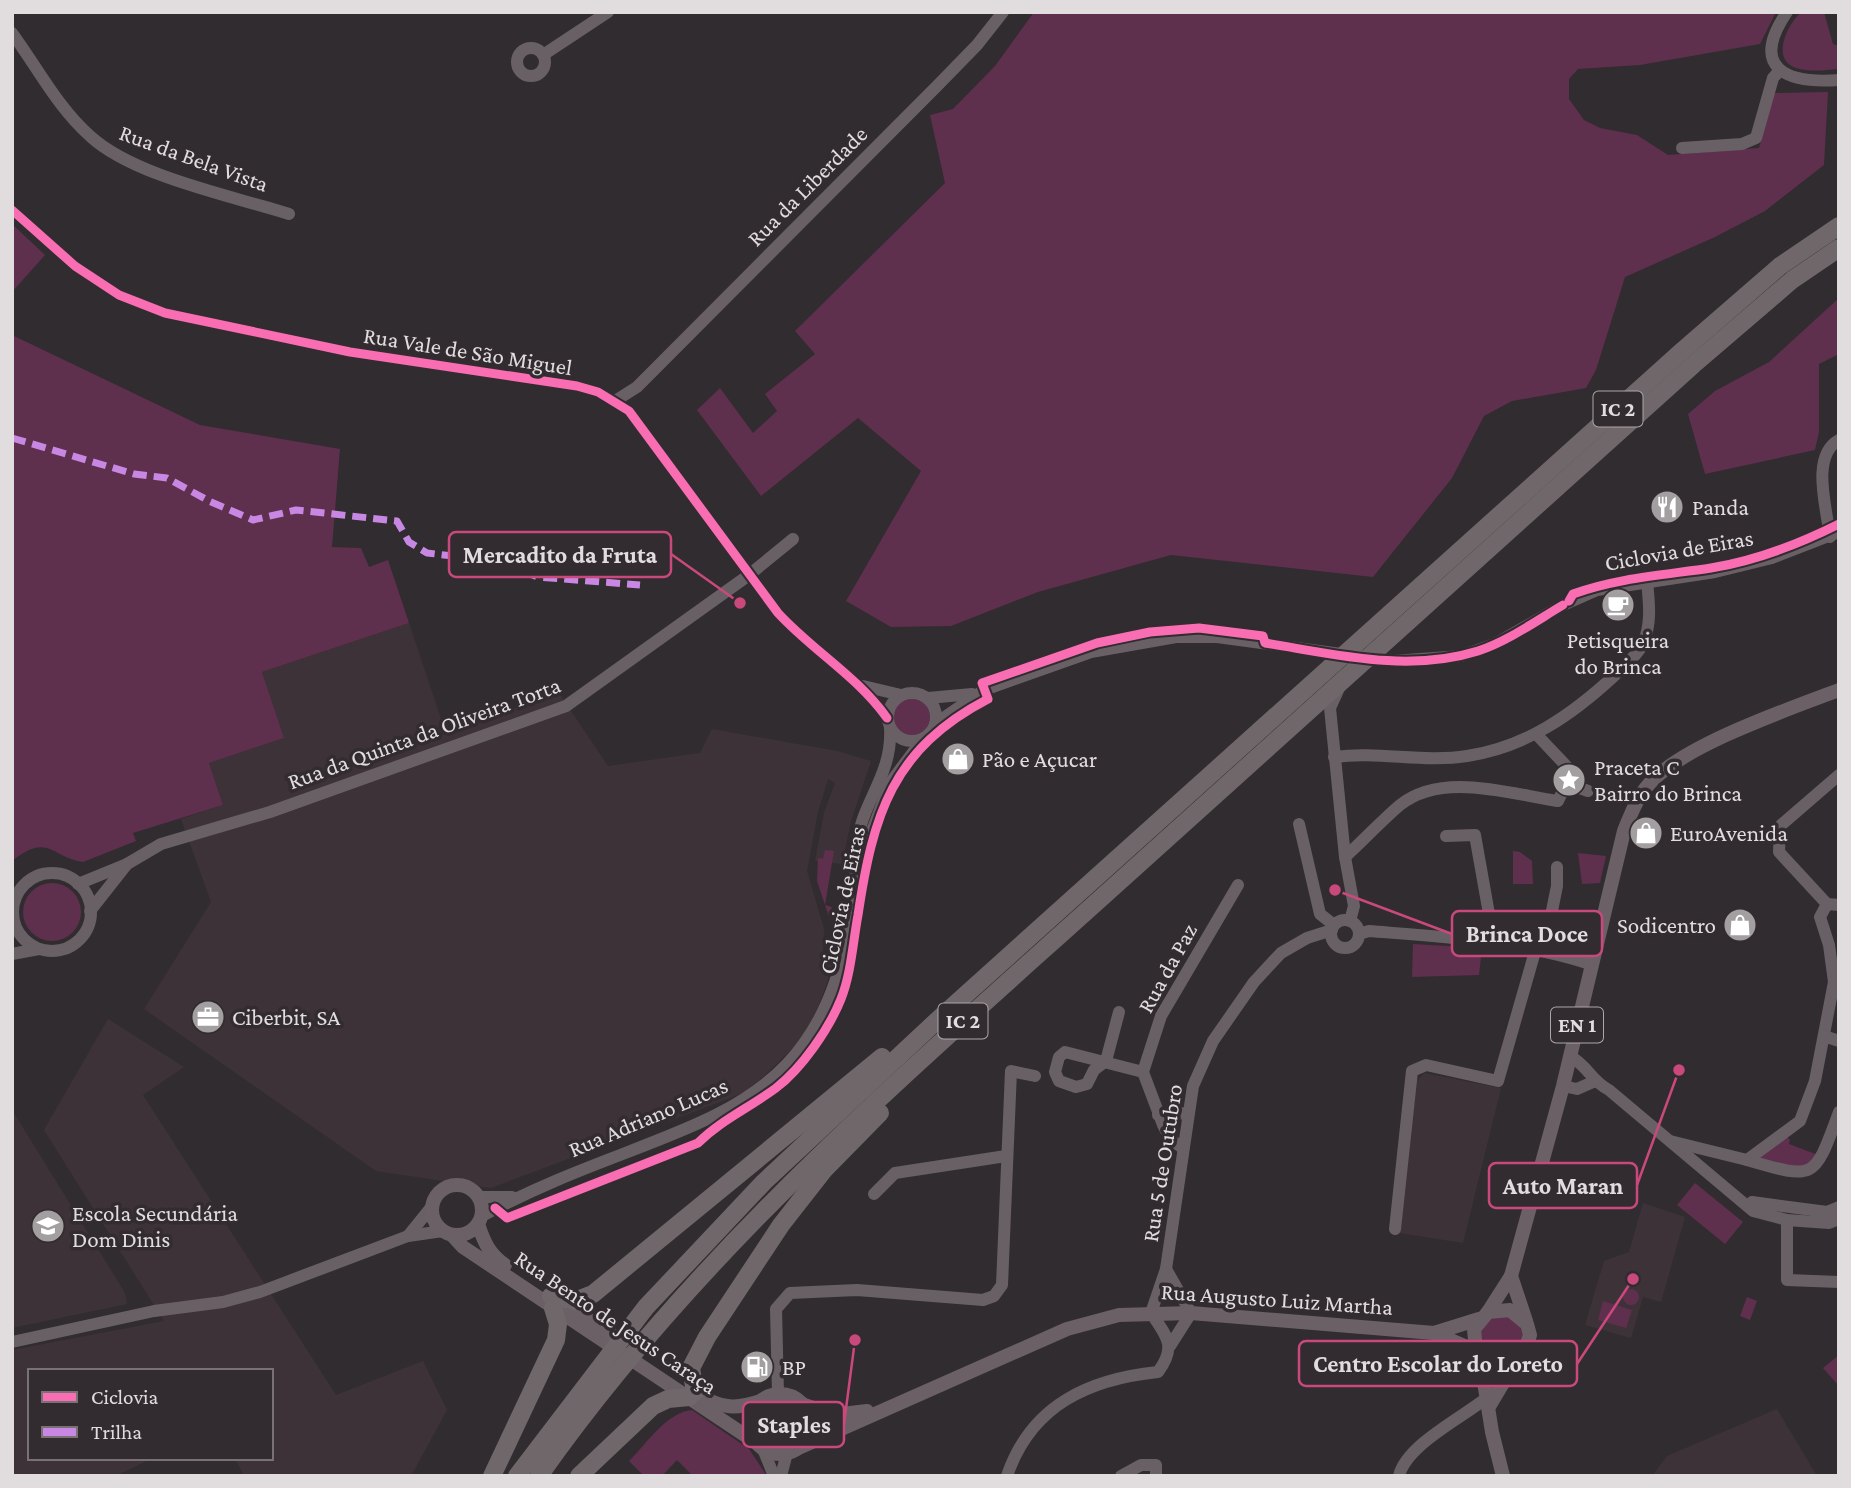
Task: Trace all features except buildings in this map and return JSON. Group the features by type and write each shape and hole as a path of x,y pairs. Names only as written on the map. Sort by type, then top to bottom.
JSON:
{"highway":[{"name":"IC 2","path":"517,1476 646,1307 764,1182 943,1015 1740,300 1780,266 1839,226"},
{"name":"IC 2","path":"539,1476 663,1316 778,1193 955,1029 1741,322 1792,280 1839,248"},
{"path":"492,1476 556,1340 558,1324 552,1302 575,1301 593,1294 887,1052 943,1015"},
{"path":"579,1476 653,1406 668,1399 692,1394 691,1368 707,1337 781,1226 824,1170 905,1088 955,1029"}],"main road":[{"name":"EN 1","path":"1503,1476 1492,1432 1489,1401 1474,1329 1511,1276 1563,1086 1590,964 1625,831 1640,796 1651,781 1695,750 1839,690"},
{"name":"Rua Adriano Lucas","path":"433,1205 442,1190 456,1185 471,1190 478,1197"},
{"path":"478,1197 480,1220"},
{"path":"433,1205 434,1219 447,1233"},
{"name":"Rua Bento de Jesus Caraça","path":"480,1220 494,1257 552,1302"},
{"name":"Rua Adriano Lucas","path":"447,1233 466,1233 480,1220"},
{"name":"Rua Bento de Jesus Caraça","path":"447,1233 463,1247 692,1394 760,1446"},
{"path":"1489,1401 1529,1346 1527,1324 1511,1276"},
{"path":"1483,1316 1510,1310 1527,1324"},
{"name":"Rua Augusto Luiz Martha","path":"792,1451 1067,1329 1119,1315 1191,1313 1434,1333 1478,1354"},
{"name":"Rua Augusto Luiz Martha","path":"1434,1333 1483,1316"},
{"path":"1478,1354 1496,1366 1515,1363"},
{"name":"Rua Bento de Jesus Caraça","path":"692,1394 723,1407 738,1409 761,1401"},
{"path":"778,1394 795,1398 802,1404 810,1423 804,1442 792,1451 774,1454 760,1446 750,1427 751,1417 761,1401 778,1394"},
{"name":"Rua Augusto Luiz Martha","path":"802,1404 834,1415 883,1409"}],"street":[{"path":"543,55 608,12"},
{"name":"Rua da Liberdade","path":"615,401 637,387 945,79 1003,12"},
{"path":"1787,12 1776,29 1772,47 1772,58 1780,70 1795,80 1839,80"},
{"name":"Rua da Bela Vista","path":"12,33 66,110 107,150 192,184 289,214"},
{"path":"1682,148 1742,144 1756,138 1773,78 1780,70"},
{"name":"Rua Vale de São Miguel","path":"12,210 86,273 119,295 165,313 350,352 577,386 615,401 629,411 749,575 806,641 863,686 889,723"},
{"name":"Rua da Liberdade","path":"629,411 637,387"},
{"path":"976,693 935,724 923,739 908,741 889,723 891,704 901,695 915,692 928,698 976,693 1091,652 1130,643 1203,637 1265,643 1393,662 1461,656 1495,644 1563,604 1597,590 1715,572 1749,564 1834,535 1822,460 1832,444 1839,440"},
{"name":"Rua da Quinta da Oliveira Torta","path":"78,884 127,864 161,844 309,799 566,706 749,575 793,539"},
{"path":"1334,757 1361,753 1434,758 1465,757 1537,735 1580,706 1642,646 1650,616 1647,581"},
{"path":"1350,921 1354,906 1345,857 1329,708 1353,657"},
{"name":"Rua Vale de São Miguel","path":"863,686 901,695"},
{"path":"928,698 936,710 935,724"},
{"name":"Rua Adriano Lucas","path":"858,867 857,846 864,816 889,760 889,723"},
{"path":"1345,857 1402,803 1426,791 1459,788 1558,801 1572,772 1537,735"},
{"name":"Rua Adriano Lucas","path":"480,1220 512,1197 710,1120 753,1095 790,1064 808,1042 832,996 843,959 858,867 890,783 923,739"},
{"path":"1747,1160 1800,1121 1815,1081 1834,982 1829,945 1820,918 1833,904 1779,852 1777,838 1780,826 1839,775"},
{"path":"1566,783 1588,791"},
{"path":"1299,824 1320,914 1333,928 1334,941 1338,945"},
{"path":"1446,836 1475,835 1494,942"},
{"name":"Rua da Quinta da Oliveira Torta","path":"90,911 127,864"},
{"path":"1395,1229 1412,1071 1426,1065 1498,1081 1540,949 1557,886 1557,867"},
{"path":"12,954 38,949 61,950 75,944 85,933 90,911 87,896 78,884 58,874 35,877 19,892 13,914 21,935 38,949"},
{"name":"Rua da Paz","path":"1143,1072 1161,1016 1238,885"},
{"path":"1333,928 1342,920 1350,921 1359,934"},
{"name":"Rua 5 de Outubro","path":"1151,1313 1166,1269 1192,1086 1220,1031 1263,972 1281,953 1307,938 1333,928"},
{"path":"1307,938 1352,946 1359,934 1369,931 1494,942 1540,949 1590,964"},
{"path":"1119,1012 1106,1061 1143,1072 1158,1115 1171,1140 1183,1148"},
{"path":"1824,1036 1839,1041"},
{"path":"1570,1056 1585,1065 1593,1082 1609,1090 1724,1187 1738,1202 1753,1211 1787,1220 1829,1223 1839,1219"},
{"path":"778,1394 776,1309 790,1293 857,1290 983,1300 994,1296 1002,1285 1011,1071 1035,1076"},
{"path":"1563,1086 1577,1089 1593,1082"},
{"path":"1670,1141 1797,1174 1807,1172 1823,1156 1839,1112"},
{"path":"1158,1115 1188,1113"},
{"path":"874,1194 895,1174 1006,1156"},
{"path":"1724,1187 1756,1205 1827,1212 1839,1207"},
{"name":"Rua Adriano Lucas","path":"478,1197 512,1197"},
{"name":"Rua Adriano Lucas","path":"408,1236 433,1205"},
{"path":"1787,1220 1787,1280 1839,1282"},
{"name":"Rua Adriano Lucas","path":"12,1342 260,1293 408,1236 447,1233"},
{"name":"Rua 5 de Outubro","path":"1166,1269 1191,1313"},
{"path":"1007,1476 1016,1453 1060,1402 1103,1380 1158,1372 1170,1357 1170,1346 1151,1313"},
{"path":"1170,1346 1191,1313"},
{"path":"1399,1476 1401,1465 1416,1449 1489,1401"},
{"path":"760,1446 774,1476"},
{"path":"781,1476 792,1451"},
{"path":"1121,1476 1141,1465 1156,1465 1156,1476"}],"shaded area":[{"path":"1034,12 1776,12 1760,44 1640,65 1578,69 1569,79 1569,99 1584,120 1600,128 1637,135 1668,155 1759,148 1774,93 1828,92 1824,165 1765,211 1715,237 1625,277 1596,370 1586,388 1512,401 1484,416 1452,478 1373,577 1171,555 1038,592 951,626 891,627 846,601 921,471 858,418 761,496 697,410 720,388 753,433 777,411 765,394 815,354 795,331 945,183 930,115 953,109 995,66"},
{"path":"1801,12 1824,12 1833,44 1839,46 1839,69 1805,70 1785,60 1783,44 1786,35"},
{"path":"12,224 45,255 12,292"},
{"path":"1839,298 1839,354 1819,364 1819,432 1815,450 1705,474 1688,414 1715,391 1769,362"},
{"path":"12,335 200,425 340,449 332,547 361,548 369,567 388,560 409,623 262,672 284,738 209,763 223,805 133,833 136,841 83,862 42,847 34,848 12,861"},
{"path":"409,623 445,731 559,693 608,766 700,753 712,729 837,751 871,761 851,821 842,864 815,861 824,813 835,783 828,779 818,812 807,871 824,929 823,954 836,957 819,1005 801,1040 749,1091 491,1188 376,1171 144,1009 211,902 181,819 223,805 209,763 284,738 262,672"},
{"path":"911,698 924,704 930,717 924,730 911,736 898,730 892,717 898,704"},
{"path":"825,850 834,851 825,905 817,881 818,858 823,859"},
{"path":"1513,851 1520,852 1532,861 1533,884 1513,884"},
{"path":"1578,853 1606,856 1600,883 1582,884"},
{"path":"52,883 63,885 76,896 81,912 79,923 68,936 52,941 41,939 28,928 23,912 25,901 36,888"},
{"path":"825,905 832,907 829,917"},
{"path":"1413,944 1482,948 1479,975 1412,977"},
{"path":"108,1019 184,1067 143,1095 336,1395 423,1361 447,1410 411,1476 244,1476 236,1460 273,1460 273,1369 28,1369 28,1460 149,1460 115,1476 12,1476 12,1350 164,1321 44,1130"},
{"path":"1424,1073 1501,1088 1463,1243 1399,1233 1417,1081"},
{"name":"Escola Secundária Dom Dinis","path":"12,1110 125,1293 127,1304 12,1328"},
{"path":"1785,1137 1790,1139 1789,1144 1818,1155 1806,1170 1755,1159"},
{"path":"1695,1183 1743,1222 1725,1244 1677,1205"},
{"path":"1643,1203 1685,1217 1661,1302 1643,1297 1631,1338 1585,1325 1604,1261 1629,1252"},
{"path":"1631,1289 1637,1291 1637,1303 1631,1305 1625,1303 1623,1297 1625,1291"},
{"path":"1747,1297 1757,1301 1750,1320 1740,1316"},
{"path":"1603,1301 1632,1310 1626,1328 1598,1320"},
{"path":"1501,1316 1517,1322 1523,1338 1517,1354 1501,1360 1485,1354 1479,1338 1485,1322"},
{"path":"1839,1355 1839,1386 1823,1368"},
{"path":"1777,1409 1817,1476 1652,1476 1667,1456"},
{"path":"692,1410 749,1449 767,1476 693,1476 677,1460 662,1476 644,1476 629,1461 674,1416"}],"marked path":[{"path":"12,438 134,474 167,478 209,501 253,520 296,510 397,521 409,542 427,553 496,561 538,577 640,585"}],"cycle path":[{"path":"12,210 75,266 119,295 165,313 350,352 577,386 598,392 629,411 778,613 849,676 887,718"},
{"name":"Ciclovia de Eiras","path":"1569,601 1573,594 1607,584 1744,561 1793,545 1839,524"},
{"name":"Ciclovia de Eiras","path":"495,1208 507,1218 698,1143 786,1080 805,1059 836,1011 849,969 871,846 880,816 893,788 909,763 929,740 955,719 988,699 982,683 1097,643 1150,632 1199,628 1263,636 1265,643 1344,656 1425,661 1478,651 1500,642 1563,605"}],"place":[{"name":"Panda","path":"1667,507"},
{"name":"Mercadito da Fruta","path":"740,603"},
{"name":"Petisqueira do Brinca","path":"1618,605"},
{"name":"Pão e Açucar","path":"958,759"},
{"name":"Praceta C Bairro do Brinca","path":"1569,780"},
{"name":"EuroAvenida","path":"1646,833"},
{"name":"Brinca Doce","path":"1335,890"},
{"name":"Sodicentro","path":"1740,925"},
{"name":"Ciberbit, SA","path":"208,1017"},
{"name":"Auto Maran","path":"1679,1070"},
{"name":"Escola Secundária Dom Dinis","path":"48,1226"},
{"name":"Centro Escolar do Loreto","path":"1633,1279"},
{"name":"Staples","path":"855,1340"},
{"name":"BP","path":"757,1367"}]}
